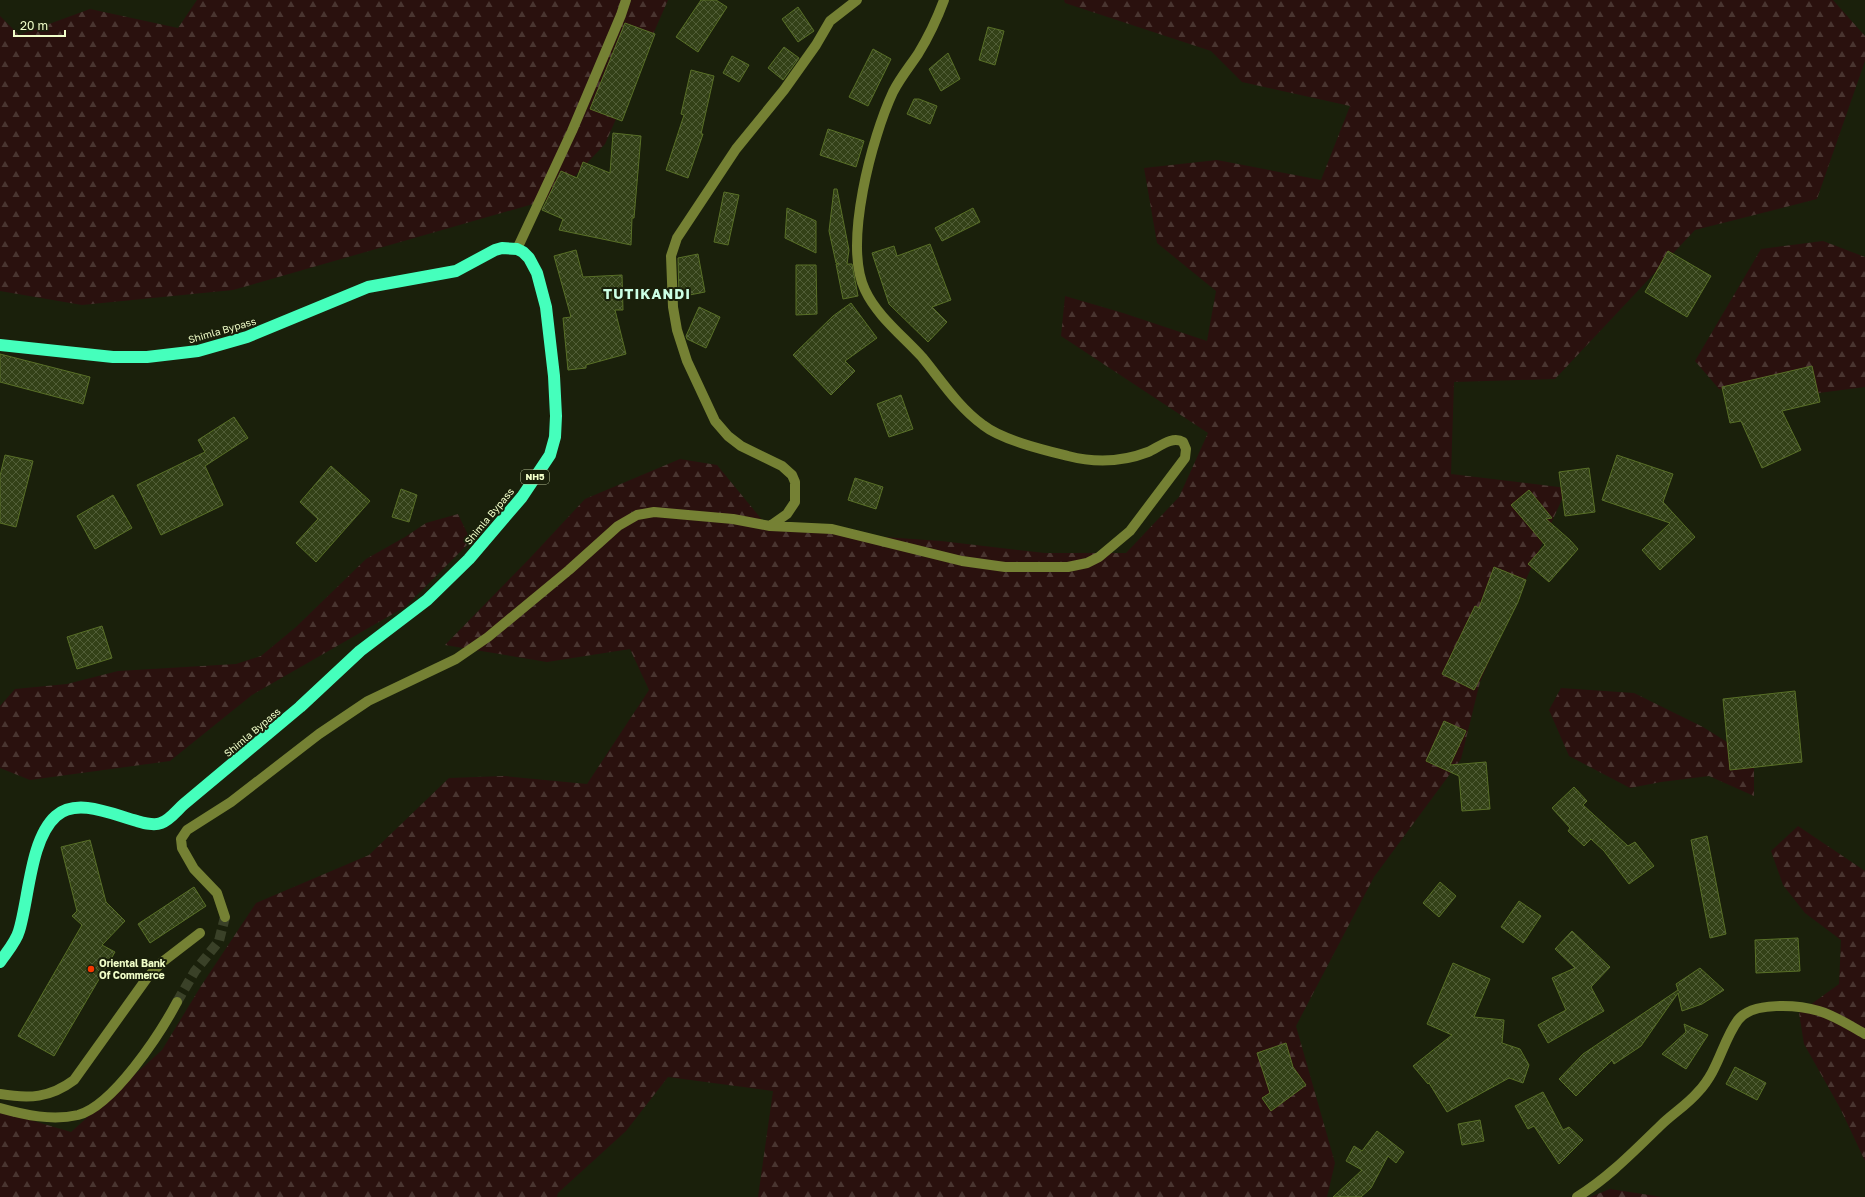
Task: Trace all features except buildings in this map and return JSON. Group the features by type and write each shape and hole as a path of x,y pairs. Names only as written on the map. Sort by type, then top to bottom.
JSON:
{"highway":[{"name":"Shimla Bypass","path":"0,345 113,357 147,357 198,351 247,337 368,287 406,278 449,272 464,267 495,250 509,247 517,249 529,258 537,273 546,307 556,416 555,437 550,455 522,497 469,559 427,600 360,651 300,707 167,820 158,824 146,823 85,808 68,809 55,817 46,828 35,857 19,933 0,962"}],"street":[{"path":"517,249 572,131 626,0"},
{"path":"770,526 787,514 795,502 795,482 792,475 782,466 732,440 715,420 701,395 687,361 678,330 672,292 671,256 677,238 736,149 784,90 816,45 830,21 856,0"},
{"path":"225,917 217,894 194,869 183,852 181,844 183,835 187,830 258,783 319,734 368,701 456,659 488,637 569,570 618,526 637,515 654,512 733,519 770,526 842,530 891,542 933,556 962,561 1030,568 1077,566 1099,557 1130,531 1185,458 1186,444 1178,440 1168,442 1137,456 1112,460 1090,460 1066,456 1002,436 990,430 962,406 912,346 873,304 865,290 859,274 856,252 860,208 867,172 893,92 925,42 944,0"},
{"path":"0,1094 16,1097 34,1097 48,1094 65,1087 74,1080 147,978 161,963 200,933"},
{"path":"0,1108 15,1112 55,1118 75,1115 88,1110 98,1104 128,1074 163,1028 177,1002"},
{"path":"1576,1197 1593,1187 1622,1164 1661,1125 1698,1092 1712,1074 1738,1021 1748,1012 1776,1006 1798,1007 1818,1011 1834,1017 1865,1034"}],"green space":[{"path":"197,0 668,0 605,144 554,198 233,290 82,305 0,291 0,16 19,35 90,9 178,28"},
{"path":"1064,0 1833,0 1865,36 1865,61 1817,199 1695,230 1555,379 1454,382 1451,474 1567,488 1480,682 1461,759 1374,877 1296,1026 1335,1163 1327,1197 758,1197 773,1091 668,1077 626,1131 558,1193 557,1197 0,1197 0,1111 71,1132 162,1050 201,986 256,903 369,855 449,778 504,776 587,784 649,690 630,649 547,662 445,645 585,499 680,459 717,465 763,521 842,534 941,541 1045,553 1126,553 1179,497 1208,433 1061,336 1065,296 1123,313 1207,341 1216,291 1157,243 1144,168 1217,160 1321,180 1350,106 1242,82 1211,51 1065,3"},
{"path":"1823,241 1865,257 1865,387 1803,395 1719,389 1695,361 1761,249"},
{"path":"458,514 471,541 405,607 252,695 170,761 30,780 0,768 0,706 15,689 67,684 118,671 236,664 261,656 296,627 366,559 405,537 426,523"},
{"path":"1561,688 1634,693 1703,727 1754,759 1754,796 1709,776 1661,782 1630,788 1569,756 1549,710"},
{"path":"1798,826 1865,871 1865,1161 1840,1108 1804,1044 1799,1013 1839,984 1841,940 1805,913 1783,885 1771,851"},
{"path":"1610,1189 1662,1197 1590,1197"}],"tunnel":[{"path":"177,1002 195,971 219,941 225,917"}],"place":[{"name":"Oriental Bank Of Commerce","path":"91,969"}],"district":[{"name":"TUTIKANDI","path":"647,294"}]}
